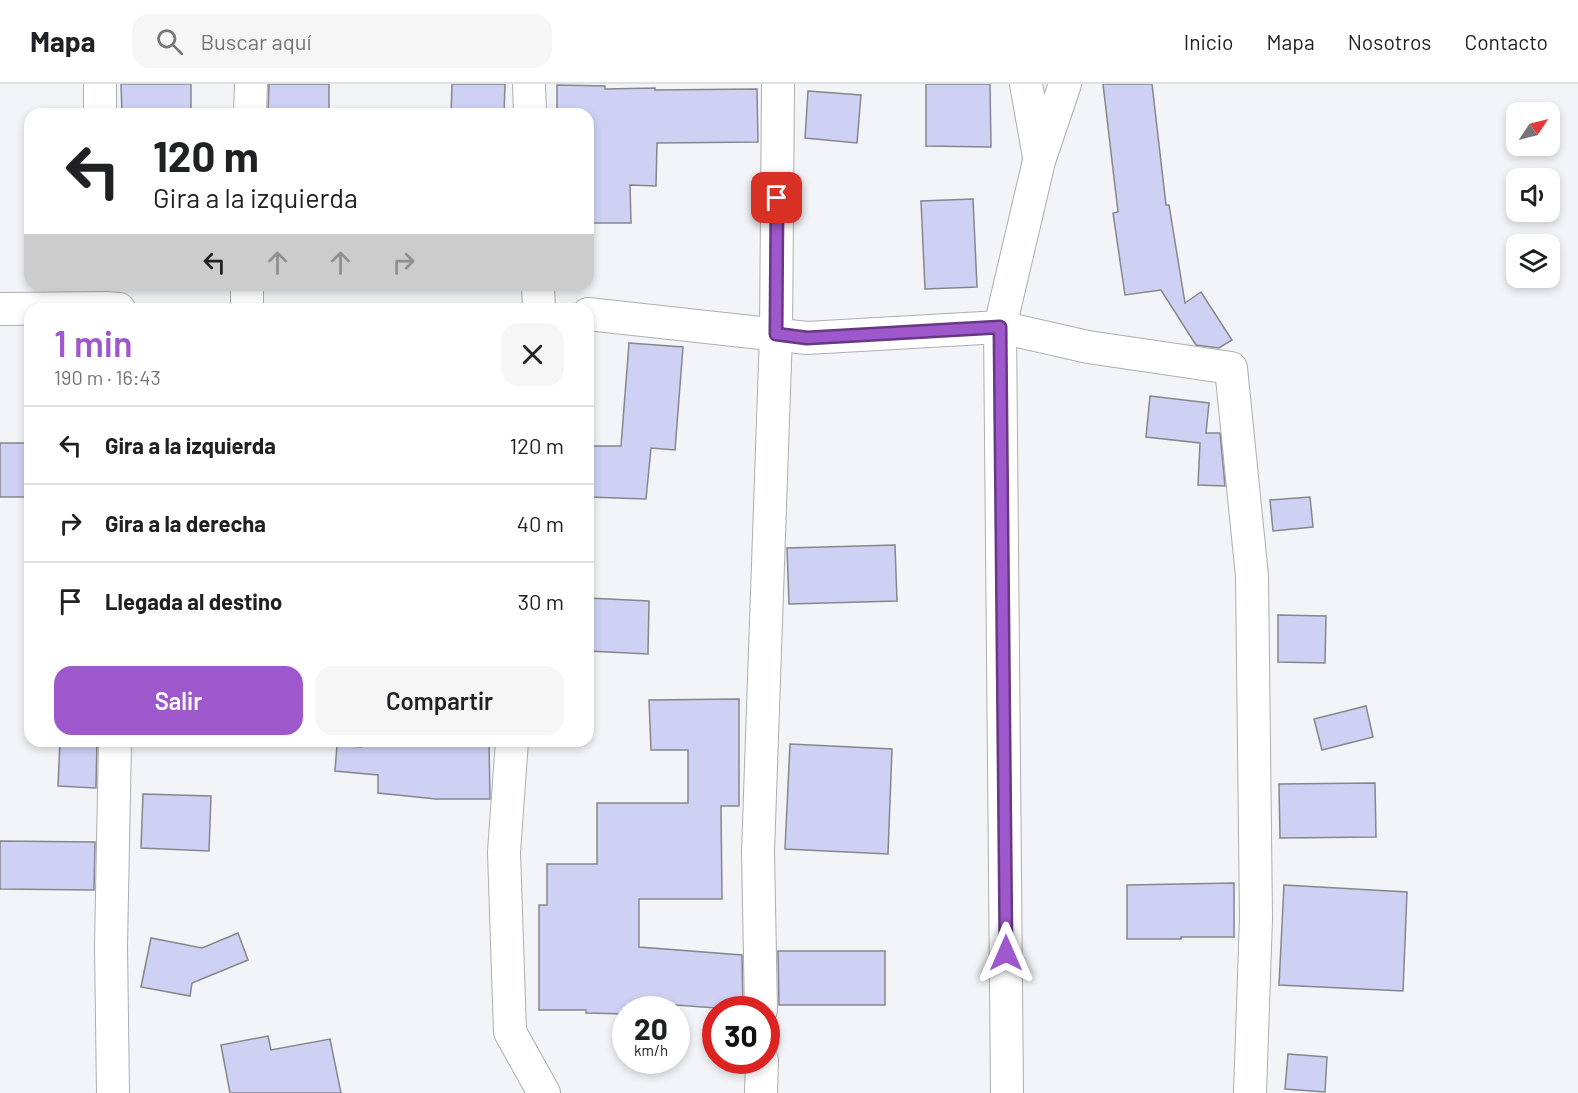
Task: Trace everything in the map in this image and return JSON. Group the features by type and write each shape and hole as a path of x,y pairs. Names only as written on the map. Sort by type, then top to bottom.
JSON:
{"street":[{"path":"100,84 100,108"},
{"path":"250,108 251,84"},
{"path":"529,84 530,108"},
{"path":"761,996 758,852 776,334 778,84"},
{"path":"1026,84 1039,161"},
{"path":"1007,1093 1000,327 1039,161 1065,84"},
{"path":"0,309 24,308"},
{"path":"594,315 807,338 1000,327 1088,347 1231,368 1252,576 1256,918 1250,1093"},
{"path":"113,1093 111,946 115,747"},
{"path":"512,747 504,852 510,1032 544,1093"},
{"path":"761,1093 762,1074"}],"building":[{"path":"121,84 191,84 191,108 122,108"},
{"path":"269,84 329,84 329,108 268,108"},
{"path":"452,84 505,84 504,108 451,108"},
{"path":"926,84 990,84 991,147 926,146"},
{"path":"1103,84 1152,84 1166,205 1169,205 1185,303 1201,292 1232,340 1219,348 1196,345 1161,290 1125,295 1113,213 1118,212"},
{"path":"557,85 605,86 605,89 655,88 655,90 757,89 758,142 657,143 656,186 630,185 631,223 594,223 594,108 557,108"},
{"path":"808,91 861,95 857,143 805,138"},
{"path":"973,199 977,287 925,289 921,201"},
{"path":"629,343 683,347 675,450 651,448 646,499 594,497 594,446 621,446"},
{"path":"1150,396 1209,403 1206,433 1220,433 1225,486 1198,485 1200,443 1146,437"},
{"path":"0,443 24,443 24,497 0,497"},
{"path":"1310,497 1313,527 1273,531 1270,500"},
{"path":"895,545 897,601 789,604 787,548"},
{"path":"594,598 649,601 648,654 594,651"},
{"path":"1278,615 1326,616 1325,663 1278,662"},
{"path":"739,699 739,806 721,806 722,899 639,899 639,947 742,955 743,996 702,996 702,1007 690,1006 690,996 612,996 612,1014 586,1013 586,1010 539,1010 539,905 547,905 547,864 597,864 597,803 688,803 688,750 651,750 649,700"},
{"path":"1366,706 1373,737 1322,750 1314,719"},
{"path":"790,744 892,749 888,854 785,849"},
{"path":"60,747 97,747 96,788 58,786"},
{"path":"337,747 489,747 490,799 436,799 378,793 378,775 335,771"},
{"path":"1375,783 1376,837 1280,838 1279,784"},
{"path":"143,794 211,796 209,851 141,848"},
{"path":"0,841 95,842 94,890 0,889"},
{"path":"1234,883 1234,937 1127,939 1127,885"},
{"path":"1284,885 1407,892 1403,991 1279,985"},
{"path":"238,933 248,960 192,983 190,996 141,987 151,938 202,948"},
{"path":"778,951 885,951 885,1005 780,1005"},
{"path":"268,1036 271,1050 330,1039 341,1093 230,1093 221,1045"},
{"path":"1288,1054 1327,1057 1325,1092 1285,1089"}],"route":[{"path":"777,198 776,334 807,338 1000,327 1006,953"}]}
